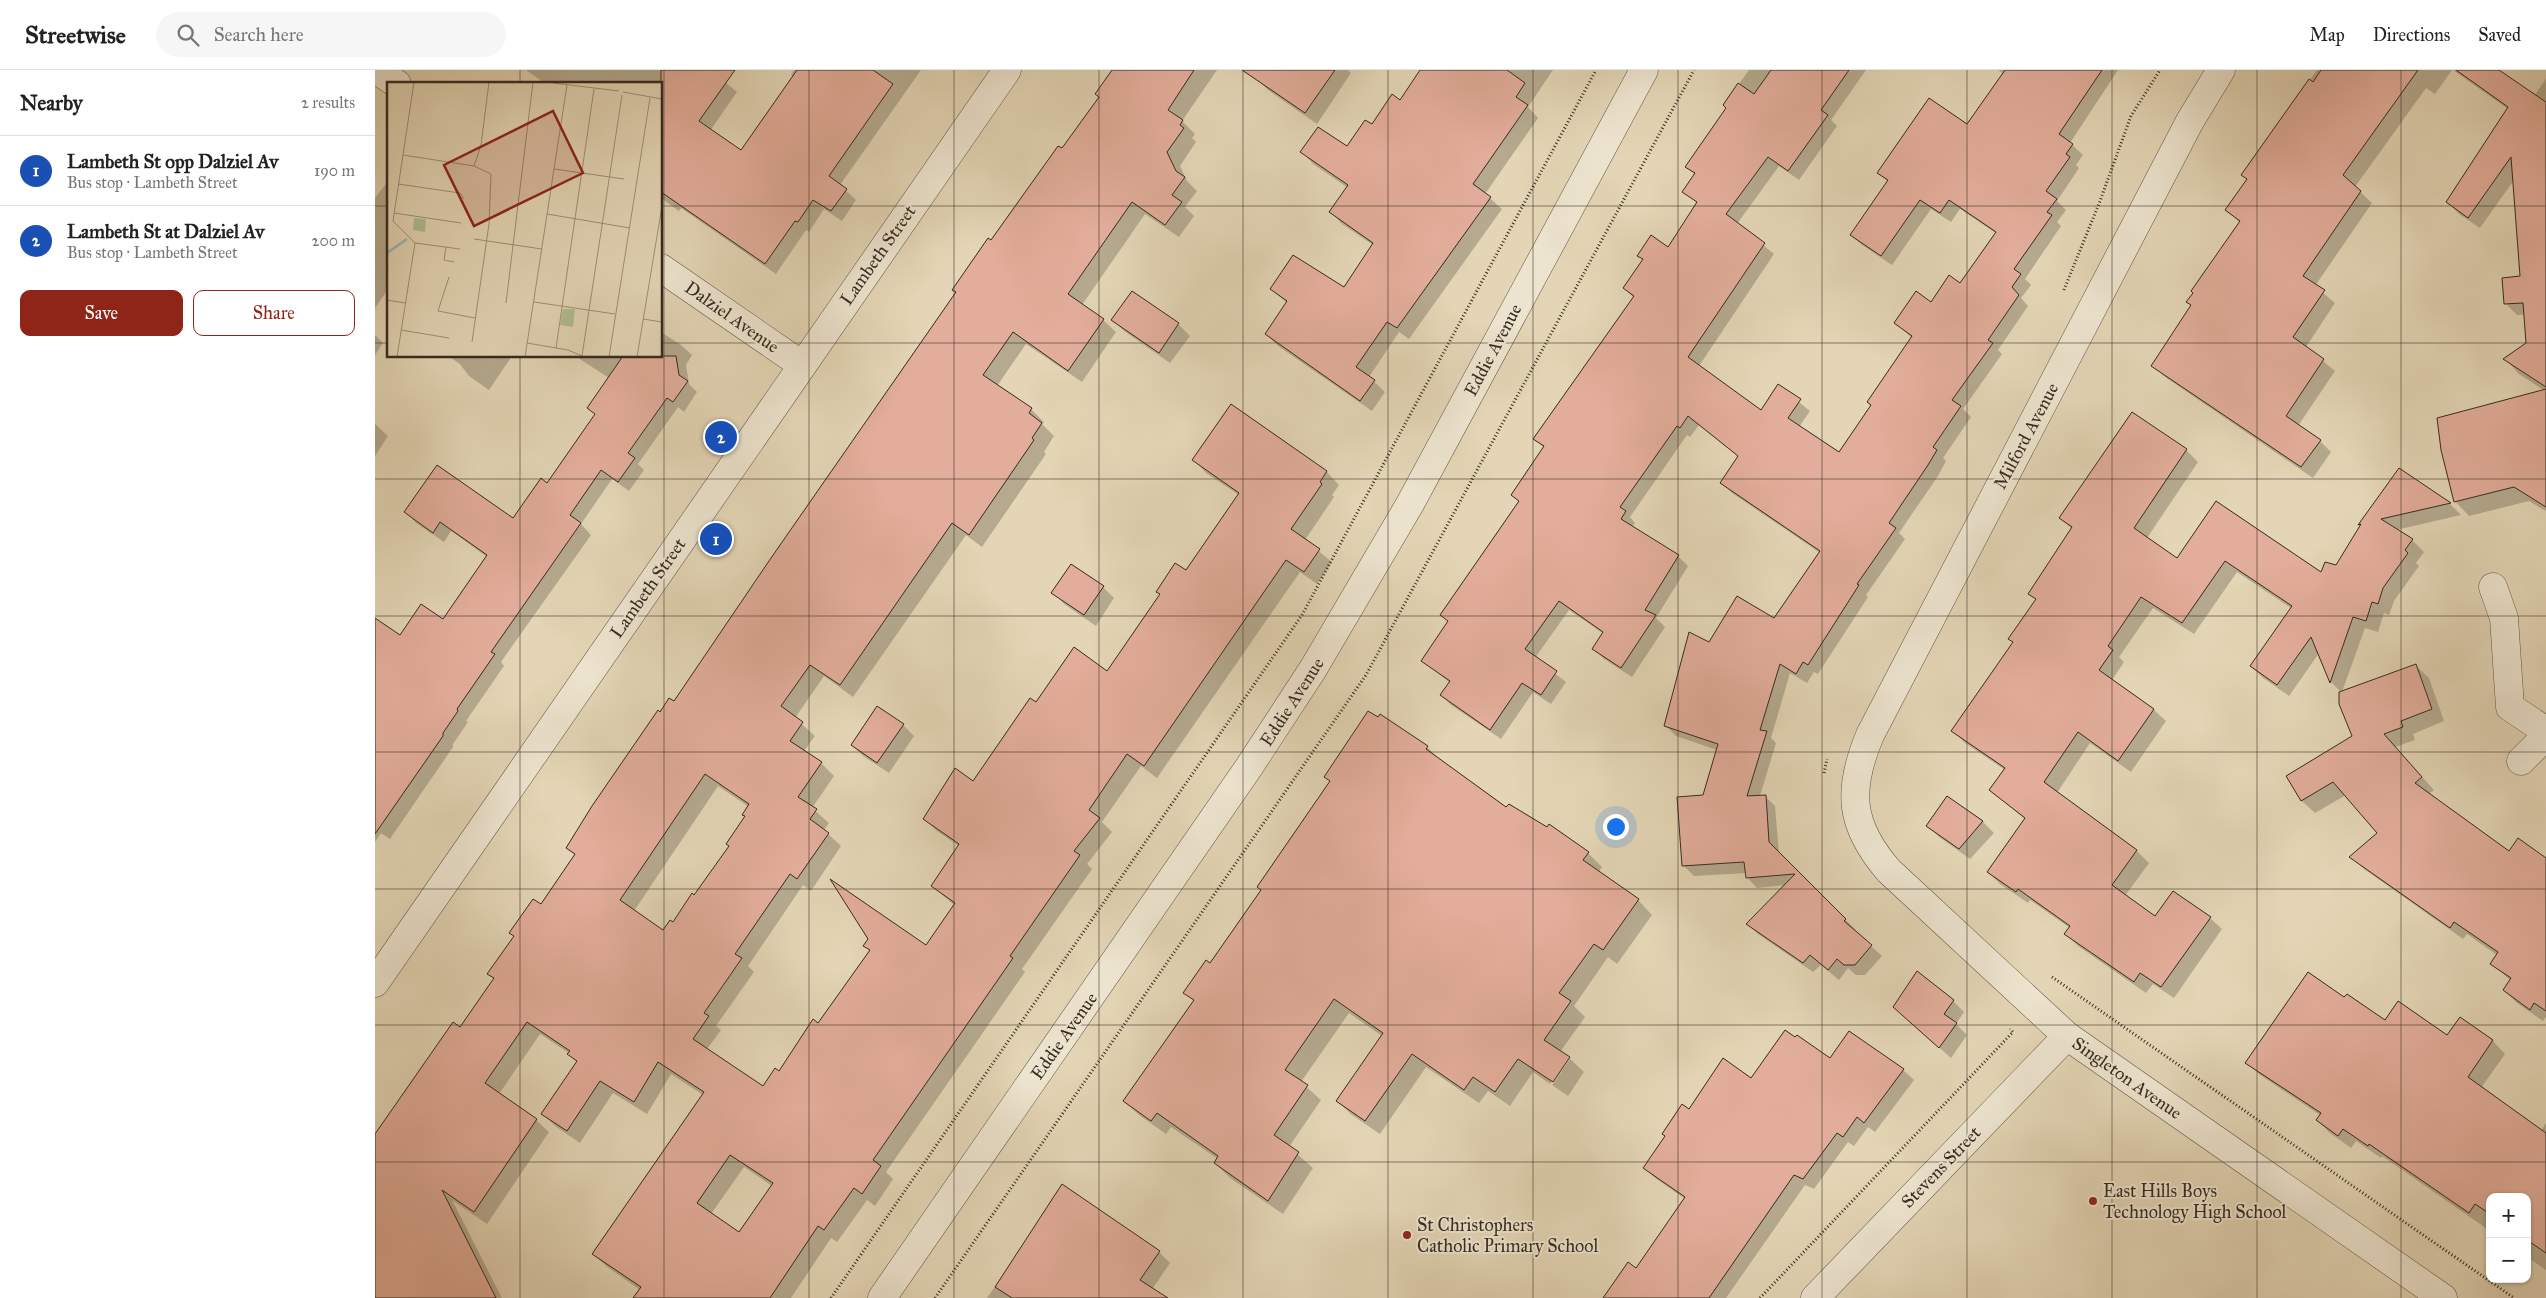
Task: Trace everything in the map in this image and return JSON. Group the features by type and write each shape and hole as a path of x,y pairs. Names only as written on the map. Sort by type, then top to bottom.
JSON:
{"street":[{"name":"Lambeth Street","path":"375,984 1007,70"},
{"name":"Eddie Avenue","path":"882,1298 1255,760 1313,669 1410,504 1644,70"},
{"name":"Milford Avenue","path":"1856,810 1855,780 1858,765 1870,735 2190,121 2221,70"},
{"name":"Dalziel Avenue","path":"663,269 803,365"},
{"path":"2493,587 2504,618 2510,707 2546,731"},
{"path":"2521,761 2546,736"},
{"name":"Singleton Avenue","path":"1856,810 1870,847 1889,871 2067,1036 2443,1298"},
{"name":"Stevens Street","path":"1815,1298 2067,1036"}],"path":[{"path":"831,1298 1302,615 1596,70"},
{"path":"2063,293 2100,201 2131,116 2160,70"},
{"path":"1824,775 1827,758"},
{"path":"2045,972 2513,1298"},
{"path":"1760,1298 2013,1032 2006,1025"}],"building":[{"path":"661,70 735,70 699,121 741,150 797,70 873,70 893,84 829,176 847,189 831,211 813,200 798,222 795,221 765,264 663,193 663,82 661,82"},
{"path":"1112,70 1194,70 1168,110 1183,120 1180,125 1184,128 1167,152 1176,171 1185,177 1172,195 1182,202 1165,225 1132,202 1068,294 1104,319 1068,371 1013,332 983,375 1032,408 1029,413 1042,423 1032,438 1034,440 969,535 952,523 840,685 810,665 781,706 803,722 790,741 822,762 798,797 817,809 810,819 829,833 797,879 790,874 735,954 742,958 704,1013 709,1016 693,1039 763,1086 775,1068 779,1071 813,1019 818,1023 870,950 863,946 868,939 830,879 926,945 955,903 931,886 959,844 923,819 955,768 973,781 1030,698 1036,702 1074,647 1107,671 1160,594 1156,592 1175,563 1186,570 1239,493 1192,460 1231,404 1327,471 1320,482 1322,484 1291,529 1320,549 1304,572 1286,560 1144,766 1127,754 1089,810 1100,818 1074,851 1080,855 1010,956 1013,958 873,1160 881,1166 862,1194 854,1188 824,1230 818,1226 770,1298 633,1298 641,1287 592,1254 704,1092 658,1062 634,1102 600,1081 567,1131 541,1114 577,1061 567,1054 570,1051 527,1022 485,1083 537,1119 474,1212 442,1190 496,1298 375,1298 375,1134 453,1022 460,1027 494,978 487,974 514,936 509,933 533,899 541,904 575,854 566,848 592,806 658,710 660,712 669,698 674,701 956,292 952,290 988,238 991,240 1058,146 1062,148 1099,97 1095,94","holes":["705,774 749,804 742,815 745,816 726,844 729,846 694,895 692,893 673,922 670,920 663,930 620,900","730,1155 773,1183 739,1232 697,1203"]},
{"path":"1242,70 1335,70 1305,113"},
{"path":"1420,70 1507,70 1525,83 1516,97 1528,105 1473,184 1491,197 1397,328 1387,322 1356,367 1375,380 1360,401 1265,334 1287,301 1270,289 1293,255 1344,287 1373,243 1329,212 1348,185 1300,152 1318,127 1347,146 1365,120 1372,124 1392,94 1400,100"},
{"path":"1771,70 1849,70 1821,110 1828,115 1788,171 1768,157 1726,214 1765,243 1688,357 1761,410 1778,384 1801,399 1788,418 1839,452 1871,405 1867,402 1912,336 1894,323 1916,291 1931,302 1949,275 1960,283 1996,232 1949,200 1940,213 1920,200 1881,256 1850,235 1888,180 1877,173 1929,98 1967,124 2005,70 2102,70 2059,134 2073,144 2066,154 2070,157 2046,191 2057,199 2047,212 2052,215 2014,269 2021,274 2012,287 2019,295 1988,340 1993,343 1952,400 1961,406 1933,447 1937,450 1928,465 1889,523 1896,528 1857,584 1859,585 1808,665 1803,662 1796,674 1780,664 1760,730 1767,731 1747,796 1766,795 1769,842 1846,919 1844,921 1872,945 1855,965 1844,965 1837,959 1828,970 1810,955 1803,963 1746,924 1795,874 1746,878 1744,862 1682,866 1677,797 1703,795 1718,744 1664,726 1689,632 1709,642 1737,596 1774,618 1820,551 1720,483 1738,456 1688,416 1680,428 1677,426 1620,507 1626,511 1621,519 1679,555 1645,610 1656,615 1621,668 1592,649 1603,632 1559,601 1525,649 1557,671 1541,695 1522,683 1490,730 1440,695 1450,681 1421,661 1448,621 1440,615 1519,501 1511,495 1544,446 1533,439 1634,296 1623,288 1643,259 1637,256 1651,235 1668,247 1697,202 1682,192 1695,173 1685,167 1726,108 1723,105 1738,83 1754,94"},
{"path":"2321,70 2418,70 2343,175 2361,191 2303,276 2325,290 2293,337 2324,359 2286,416 2321,440 2301,467 2151,366 2191,305 2186,302 2193,293 2191,291 2240,221 2225,210 2247,179 2241,175 2309,79 2313,82"},
{"path":"2456,70 2499,70 2546,102 2546,387 2503,359 2526,343 2523,303 2504,304 2502,278 2520,276 2511,157 2468,218 2446,202 2508,107"},
{"path":"1132,291 1179,323 1159,353 1111,320"},
{"path":"663,356 676,356 679,375 688,381 673,402 667,398 628,453 635,458 618,482 601,470 570,515 581,523 491,652 495,654 457,709 458,711 443,733 443,736 375,834 375,618 400,635 421,604 443,619 487,555 440,522 433,533 404,512 437,465 513,518 541,478 547,483 595,414 587,408 622,358 663,358"},
{"path":"2546,389 2546,507 2514,487 2454,502 2441,450 2437,418"},
{"path":"2132,412 2187,449 2134,528 2177,558 2216,501 2321,572 2325,562 2336,565 2361,524 2358,525 2399,468 2451,503 2381,519 2413,539 2405,550 2408,553 2383,588 2378,604 2372,602 2366,621 2353,617 2330,683 2311,637 2277,685 2250,666 2292,606 2225,561 2182,623 2141,597 2108,646 2113,650 2099,670 2154,709 2118,761 2078,732 2044,782 2137,850 2112,885 2155,916 2173,891 2211,917 2161,987 2140,973 2134,982 2064,934 2070,926 2018,889 2016,892 1987,872 2025,818 1989,790 2005,768 1951,731 2013,642 2008,639 2036,599 2028,594 2072,527 2059,518"},
{"path":"1071,564 1104,586 1084,615 1051,593"},
{"path":"2416,664 2432,709 2401,721 2403,727 2384,734 2422,777 2415,783 2509,851 2518,838 2546,858 2546,1011 2534,1003 2530,1010 2503,990 2511,978 2490,964 2498,952 2454,922 2450,928 2349,857 2377,833 2333,782 2301,801 2286,776 2352,736 2339,704 2339,692"},
{"path":"877,706 904,724 877,763 851,745"},
{"path":"1368,711 1378,717 1380,714 1428,746 1426,749 1506,807 1509,804 1547,827 1549,824 1589,852 1583,860 1639,899 1603,950 1594,944 1559,993 1571,1001 1544,1040 1570,1057 1553,1082 1518,1059 1495,1092 1473,1077 1464,1090 1412,1054 1365,1121 1336,1101 1383,1033 1334,999 1285,1070 1308,1085 1274,1135 1299,1152 1268,1201 1214,1163 1218,1156 1157,1113 1151,1121 1123,1101 1194,1000 1183,993 1206,960 1210,963 1261,890 1257,887 1330,781 1324,777"},
{"path":"1947,796 1983,821 1959,849 1926,826"},
{"path":"1917,971 1954,1000 1944,1014 1957,1023 1939,1048 1893,1007"},
{"path":"2308,972 2344,997 2347,994 2385,1020 2398,1001 2447,1035 2460,1017 2493,1040 2468,1077 2546,1133 2546,1253 2531,1243 2531,1193 2486,1193 2486,1211 2475,1204 2469,1213 2369,1144 2368,1146 2343,1129 2338,1136 2316,1120 2321,1113 2245,1063"},
{"path":"1785,1030 1795,1037 1797,1035 1830,1058 1849,1031 1904,1069 1864,1123 1857,1117 1843,1137 1837,1133 1803,1179 1794,1175 1709,1298 1603,1298 1628,1262 1636,1268 1685,1197 1643,1168 1665,1136 1662,1134 1682,1104 1689,1109 1723,1058 1751,1078"},
{"path":"1062,1184 1160,1251 1140,1280 1168,1298 1012,1298 995,1287"}],"place":[{"name":"Lambeth St at Dalziel Av","path":"721,437"},
{"name":"Lambeth St opp Dalziel Av","path":"716,539"},
{"name":"East Hills Boys Technology High School","path":"2093,1201"},
{"name":"St Christophers Catholic Primary School","path":"1407,1235"}]}
